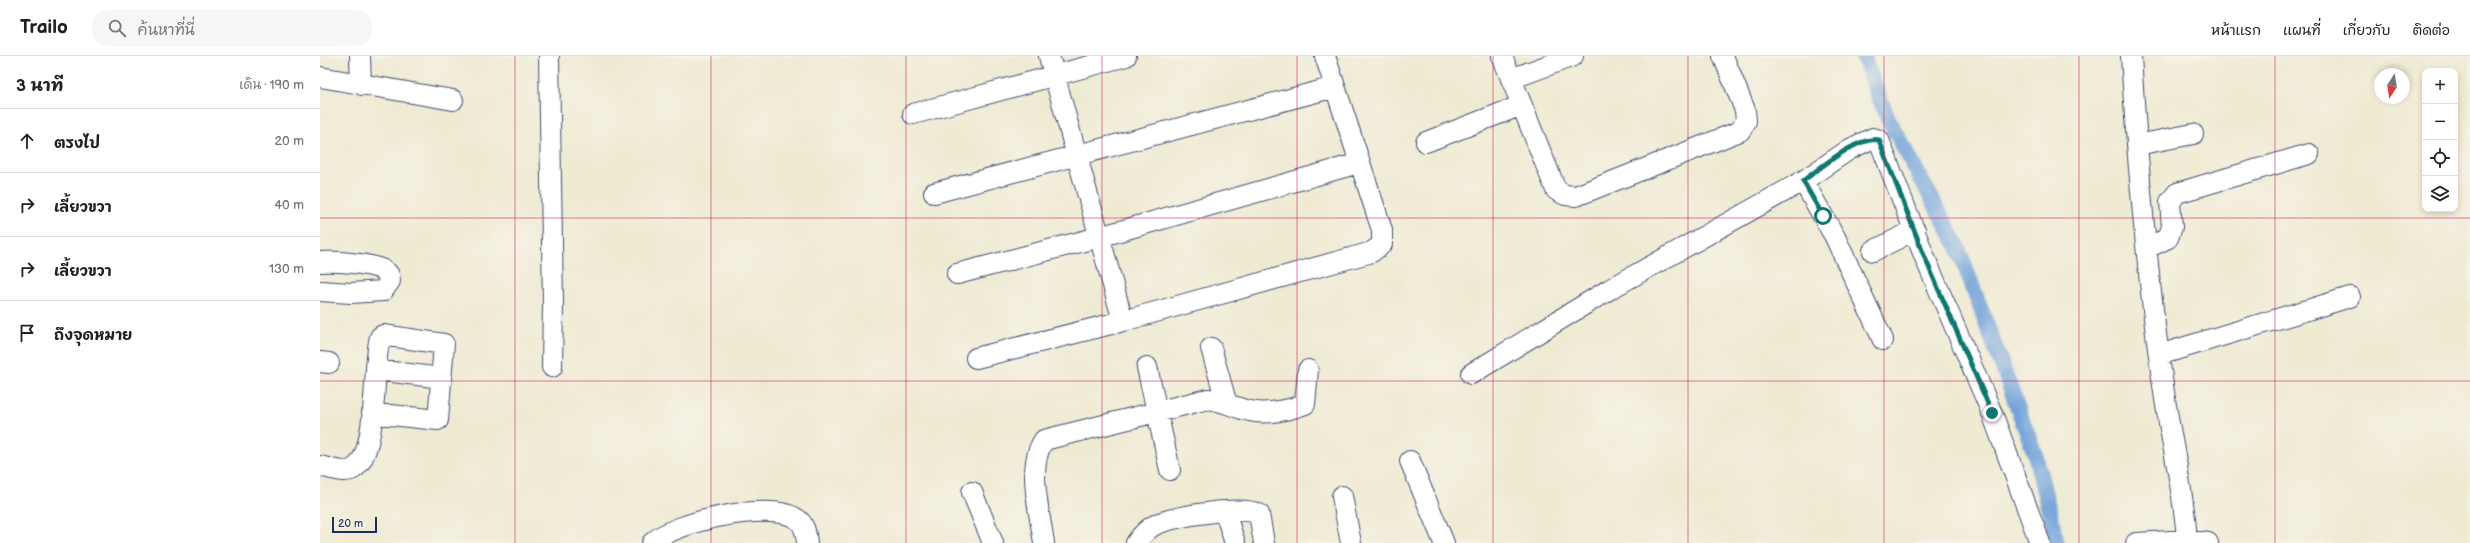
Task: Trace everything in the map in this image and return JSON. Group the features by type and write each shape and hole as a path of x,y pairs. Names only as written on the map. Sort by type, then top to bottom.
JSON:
{"street":[{"path":"360,56 362,85"},
{"path":"549,56 553,304 552,367"},
{"path":"1049,56 1123,321"},
{"path":"913,114 1126,56"},
{"path":"976,358 1123,321 1372,252 1382,244 1382,230 1325,56"},
{"path":"1502,56 1556,190 1566,195 1576,196 1740,132 1746,121 1745,110 1723,56"},
{"path":"1511,78 1574,56"},
{"path":"2131,56 2137,145 2159,355 2165,400 2185,510 2187,540"},
{"path":"320,77 453,100"},
{"path":"934,193 1335,87"},
{"path":"1426,142 1522,105"},
{"path":"2137,145 2193,134"},
{"path":"1471,374 1610,289 1803,181 1850,149 1873,138 1879,140 1992,413 2040,543"},
{"path":"2147,248 2168,238 2172,227 2170,202 2177,193 2309,154"},
{"path":"957,274 1100,236 1359,163"},
{"path":"1803,181 1835,237 1883,340"},
{"path":"1873,251 1915,230"},
{"path":"320,262 352,263 385,270 390,276 390,281 387,288 382,291 351,293 320,291"},
{"path":"2159,355 2350,297"},
{"path":"320,466 345,471 352,469 362,462 367,447 372,413 378,342 380,336 383,335 444,344 438,420 372,413"},
{"path":"1211,348 1226,401"},
{"path":"1147,367 1155,411 1170,470"},
{"path":"376,370 442,378"},
{"path":"1044,543 1034,467 1038,450 1044,440 1155,411 1208,399 1226,401 1251,412 1265,412 1299,406 1305,404 1307,398 1308,370"},
{"path":"1410,461 1444,543"},
{"path":"972,492 993,543"},
{"path":"1342,496 1351,543"},
{"path":"1136,543 1143,533 1158,523 1199,513 1249,511 1259,514 1264,543"},
{"path":"652,543 658,537 684,526 746,512 780,512 790,514 799,519 806,531 807,543"},
{"path":"1225,512 1235,543"},
{"path":"2136,543 2187,540 2208,543"}],"waterway":[{"path":"1863,56 1888,119 1957,245 2035,454 2057,543"}],"route":[{"path":"1823,216 1803,181 1850,149 1873,138 1879,140 1896,179 1925,258 1961,338 1992,413"}]}
